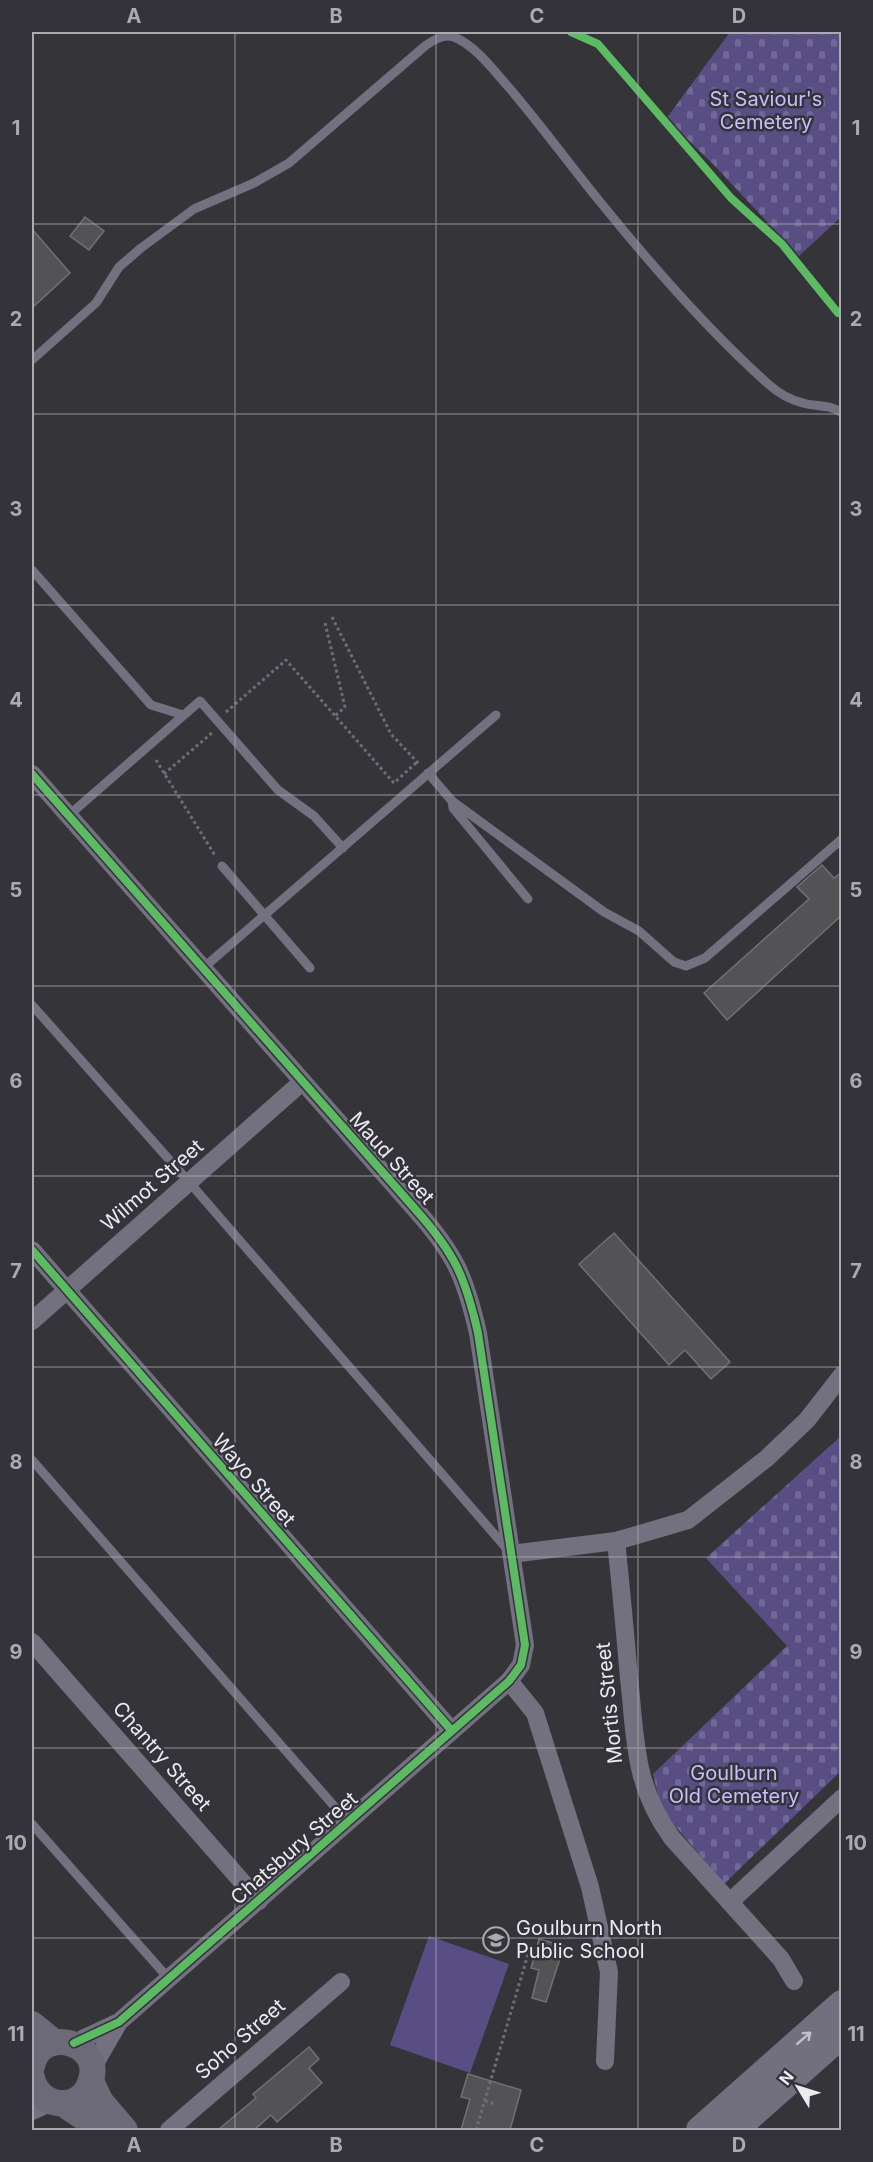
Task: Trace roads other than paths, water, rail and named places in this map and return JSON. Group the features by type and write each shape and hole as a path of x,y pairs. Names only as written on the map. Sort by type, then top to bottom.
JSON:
{"main road":[{"path":"723,2122 842,2004"},
{"path":"32,2024 64,2042 83,2049 101,2102 125,2130"},
{"path":"723,2122 842,2034"},
{"path":"32,2063 44,2046 64,2042"},
{"path":"49,2105 82,2096 92,2074"},
{"path":"32,2081 49,2105 102,2130"}],"street":[{"name":"Maud Street","path":"32,774 434,1230 461,1272 483,1362 525,1637 523,1660"},
{"name":"Wilmot Street","path":"32,1321 302,1082"},
{"name":"Wayo Street","path":"32,1250 452,1731"},
{"path":"512,1554 616,1541 688,1520 722,1496 767,1458 807,1420 842,1375"},
{"name":"Mortis Street","path":"616,1541 633,1739 645,1789 660,1821 672,1838 781,1959 794,1981"},
{"name":"Chantry Street","path":"32,1642 259,1901"},
{"name":"Chatsbury Street","path":"64,2042 119,2022 509,1682 523,1660"},
{"path":"509,1682 535,1713 590,1887 609,1972 605,2061"},
{"path":"731,1901 842,1798"},
{"name":"Soho Street","path":"168,2130 341,1982"},
{"name":"Chatsbury Street","path":"92,2074 119,2022"}],"lane":[{"path":"32,360 96,303 119,267 148,242 194,209 254,183 289,163 425,46 443,36 450,36 470,47 498,75 544,128 594,194 640,249 695,312 760,376 794,401 830,407 842,413"},
{"path":"32,570 151,705 183,715"},
{"path":"68,816 200,701 278,790 314,816 343,848"},
{"path":"202,969 496,715"},
{"path":"428,774 452,801 604,912 639,931 674,962 686,966 705,958 842,839"},
{"path":"452,801 453,808 528,899"},
{"path":"222,866 310,968"},
{"path":"32,1005 512,1554"},
{"path":"32,1460 348,1822"},
{"path":"32,1824 169,1979"}],"place":[{"name":"Goulburn North Public School","path":"496,1940"}],"park label":[{"name":"St Saviour's Cemetery","path":"766,110"},
{"name":"Goulburn Old Cemetery","path":"734,1784"}]}
